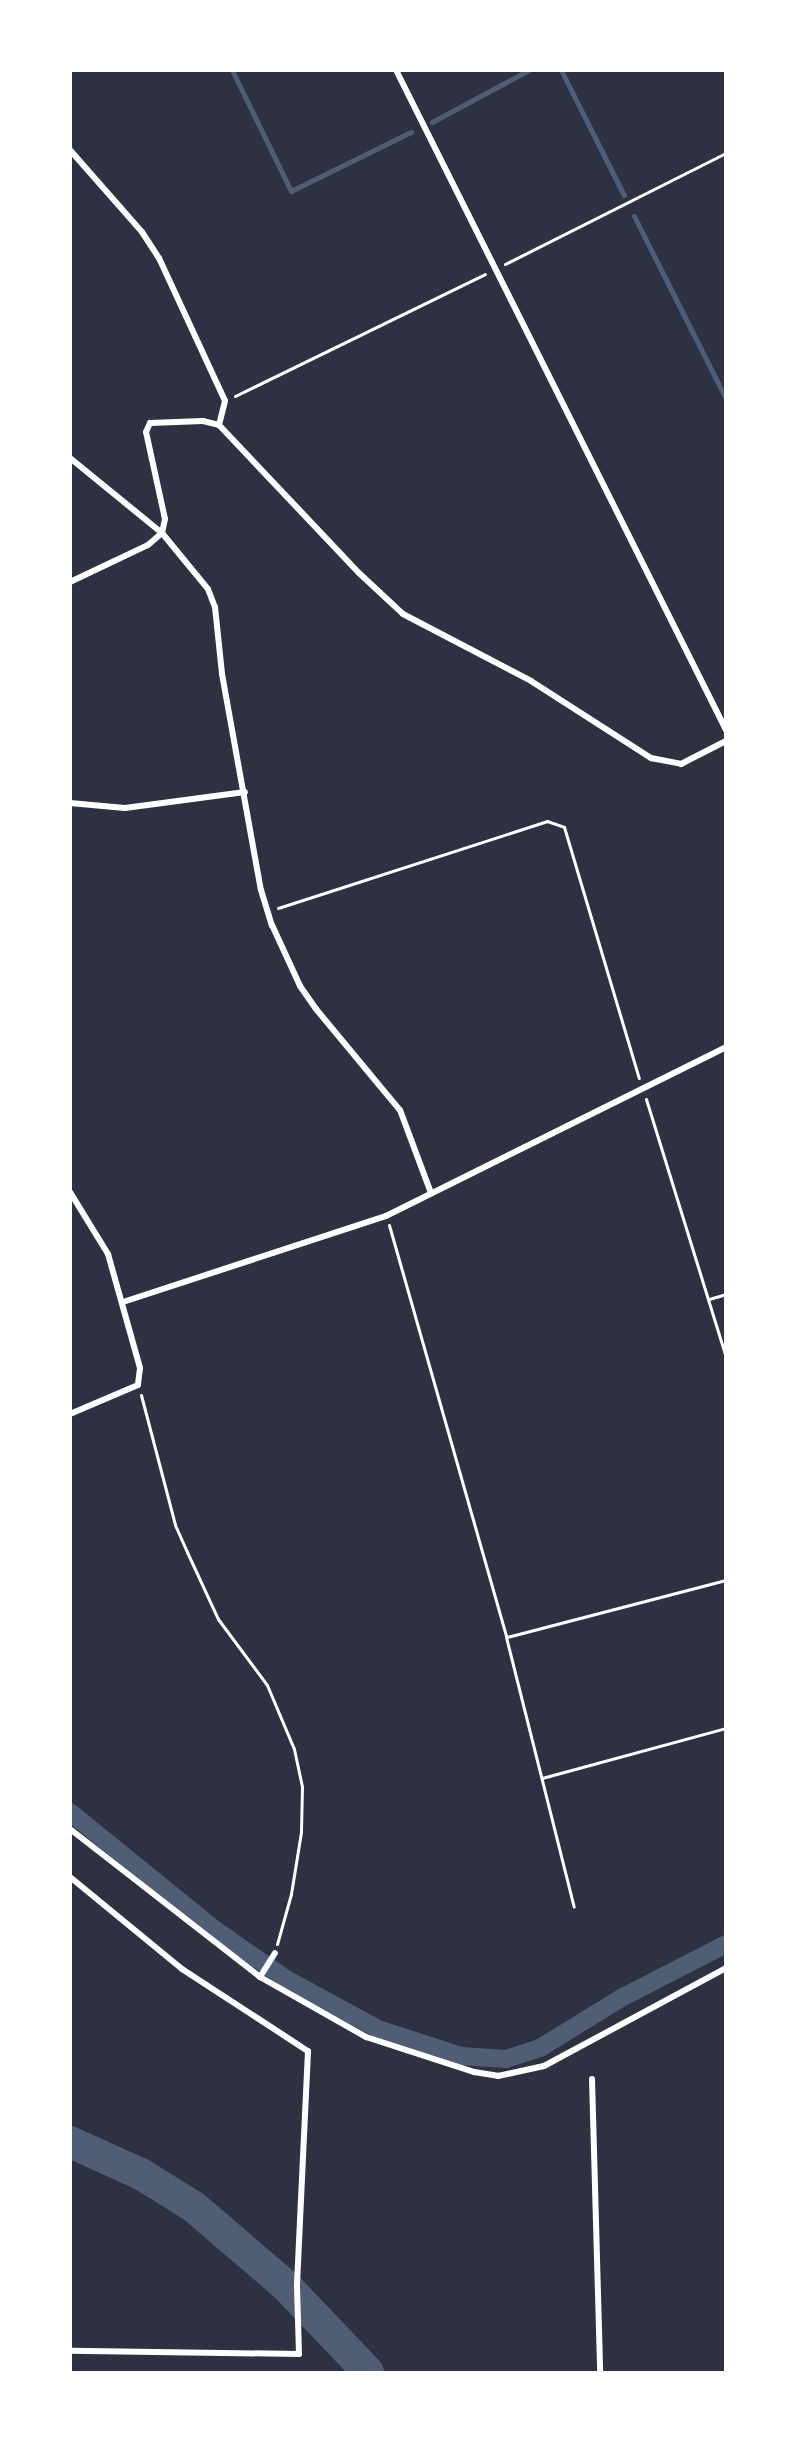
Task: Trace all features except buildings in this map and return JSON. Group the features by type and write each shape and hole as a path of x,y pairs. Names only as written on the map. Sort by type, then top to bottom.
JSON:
{"street":[{"path":"396,70 726,730"},
{"path":"70,150 142,232 159,258 225,401 219,425"},
{"path":"70,582 148,545 162,533 165,519 146,432 150,423 203,421 219,425 359,573 403,614 531,681 651,758 681,764 726,741"},
{"path":"70,458 162,533 208,589 215,607 222,674 267,911 300,986 400,1110 431,1193"},
{"path":"70,803 125,808 245,792"},
{"path":"123,1302 386,1216 726,1047"},
{"path":"70,1192 108,1254 140,1368 138,1385 70,1414"},
{"path":"70,1829 262,1975 366,2037 474,2072 498,2076 544,2067 726,1968"},
{"path":"70,1877 182,1969 308,2051 297,2287 298,2354 70,2351"},
{"path":"262,1975 274,1953"},
{"path":"592,2079 600,2373"}],"path":[{"path":"225,401 726,153"},
{"path":"267,911 547,821 564,827 726,1358"},
{"path":"386,1216 506,1637 574,1907"},
{"path":"709,1299 726,1294"},
{"path":"138,1385 175,1524 218,1619 267,1685 294,1749 302,1787 301,1832 291,1894 274,1953"},
{"path":"506,1637 726,1580"},
{"path":"542,1778 726,1728"}],"waterway":[{"path":"232,70 291,191 411,132"},
{"path":"432,122 529,70"},
{"path":"561,70 624,195"},
{"path":"634,216 726,399"},
{"path":"70,1812 214,1929 286,1979 378,2029 461,2056 506,2059 540,2048 623,1997 726,1944"},
{"path":"70,2142 141,2174 194,2207 285,2285 368,2372"}]}
